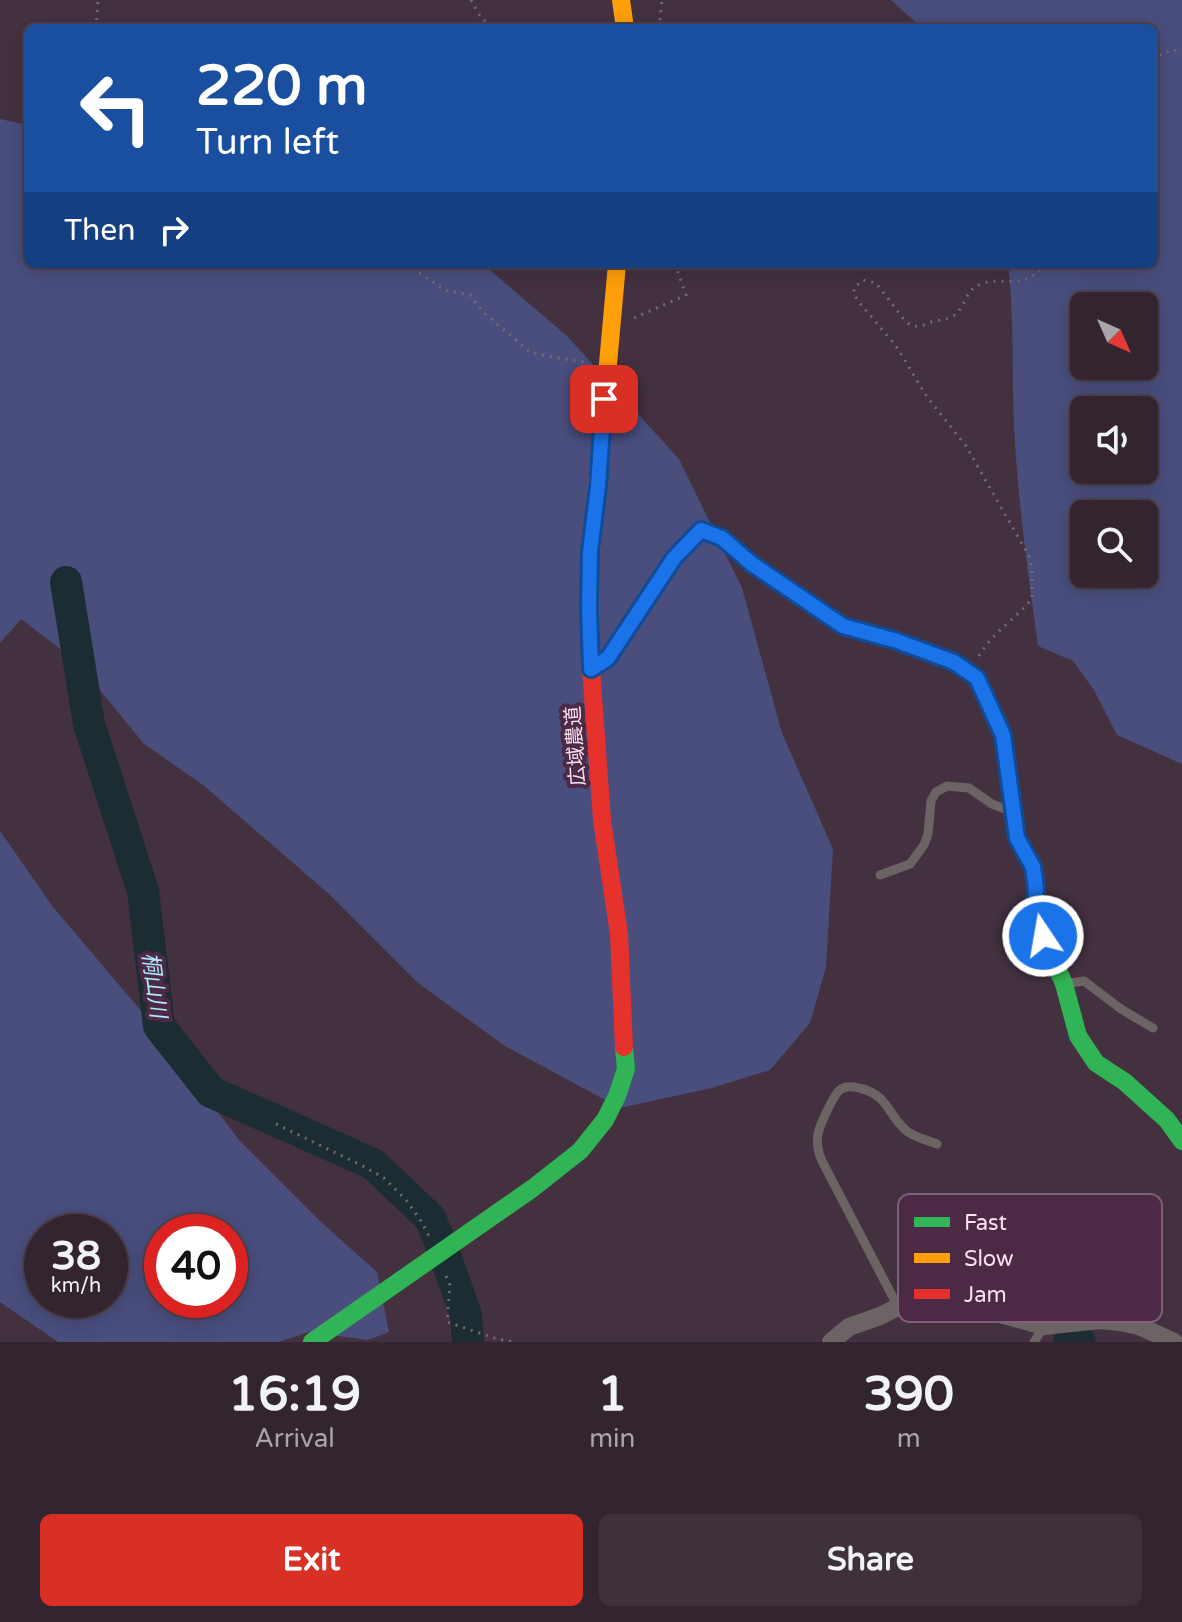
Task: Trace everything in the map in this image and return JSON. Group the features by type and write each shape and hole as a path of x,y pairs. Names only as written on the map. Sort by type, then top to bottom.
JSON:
{"street":[{"path":"621,0 624,24"},
{"name":"広域農道","path":"312,1342 533,1188 580,1151 605,1120 626,1069 619,934 602,820 589,608 590,552 617,268"},
{"path":"591,669 608,658 674,558 701,530 722,538 752,564 843,626 954,662 977,678 1003,735 1017,838 1033,867 1035,905 1043,936 1064,984 1078,1036 1096,1063 1125,1082 1167,1120 1182,1141"},
{"path":"831,1342 849,1327 898,1307"},
{"path":"1013,1322 1039,1334 1091,1322"},
{"path":"1119,1322 1139,1326 1174,1342"}],"lane":[{"path":"880,875 910,864 928,834 931,801 936,792 947,786 969,788 992,804 1013,813"},
{"path":"1064,984 1084,981 1153,1028"},
{"path":"898,1307 822,1161 817,1149 818,1130 838,1090 849,1086 874,1091 906,1130 937,1144"}],"path":[{"path":"471,0 488,24"},
{"path":"659,24 662,0"},
{"path":"96,24 98,1"},
{"path":"1158,57 1162,53 1182,49"},
{"path":"412,268 445,290 470,295 484,313 531,353 608,366"},
{"path":"612,328 686,295 676,268"},
{"path":"977,678 975,662 982,649 1032,599 1030,558 966,446 927,397 896,346 858,301 854,288 863,280 876,283 906,322 922,327 956,315 971,289 979,285 994,281 1017,282 1040,268"},
{"path":"276,1124 384,1178 406,1200 429,1236"},
{"path":"446,1275 450,1285 447,1322 514,1342"}],"shaded area":[{"path":"891,0 1182,0 1182,764 1117,735 1094,690 1073,661 1038,646 1022,519 1014,421 1008,268 1158,268 1158,24 918,24"},
{"path":"0,119 24,124 24,268 490,270 567,336 679,459 742,588 782,733 833,849 826,967 810,1023 770,1070 712,1088 620,1108 505,1046 418,983 329,894 203,785 144,744 77,662 21,619 0,643"},
{"path":"0,831 53,907 148,1019 239,1140 321,1222 377,1272 389,1332 368,1340 309,1332 279,1342 58,1342 0,1302"}],"waterway":[{"name":"桐山川","path":"66,582 89,724 143,891 159,1026 211,1092 373,1164 430,1218 466,1315 468,1342"},
{"name":"桐山川","path":"1069,1342 1080,1342"}],"traffic: fast":[{"path":"1006,755 1017,838 1033,867 1035,905 1043,936 1064,984 1078,1036 1096,1063 1125,1082 1167,1120 1182,1141"},
{"path":"312,1342 533,1188 580,1151 605,1120 617,1096 626,1069 624,1047"}],"traffic: slow":[{"path":"621,0 624,24"},
{"path":"590,563 617,268"},
{"path":"591,669 608,658 674,558 701,530 722,538 752,564 843,626 954,662 977,678 1003,735 1006,755"}],"traffic: jam":[{"path":"590,563 591,669 602,820 619,934 624,1047"}],"route":[{"path":"604,399 590,552 591,669 608,658 674,558 701,530 722,538 752,564 843,626 954,662 977,678 1003,735 1017,838 1033,867 1035,905 1043,936"}]}
